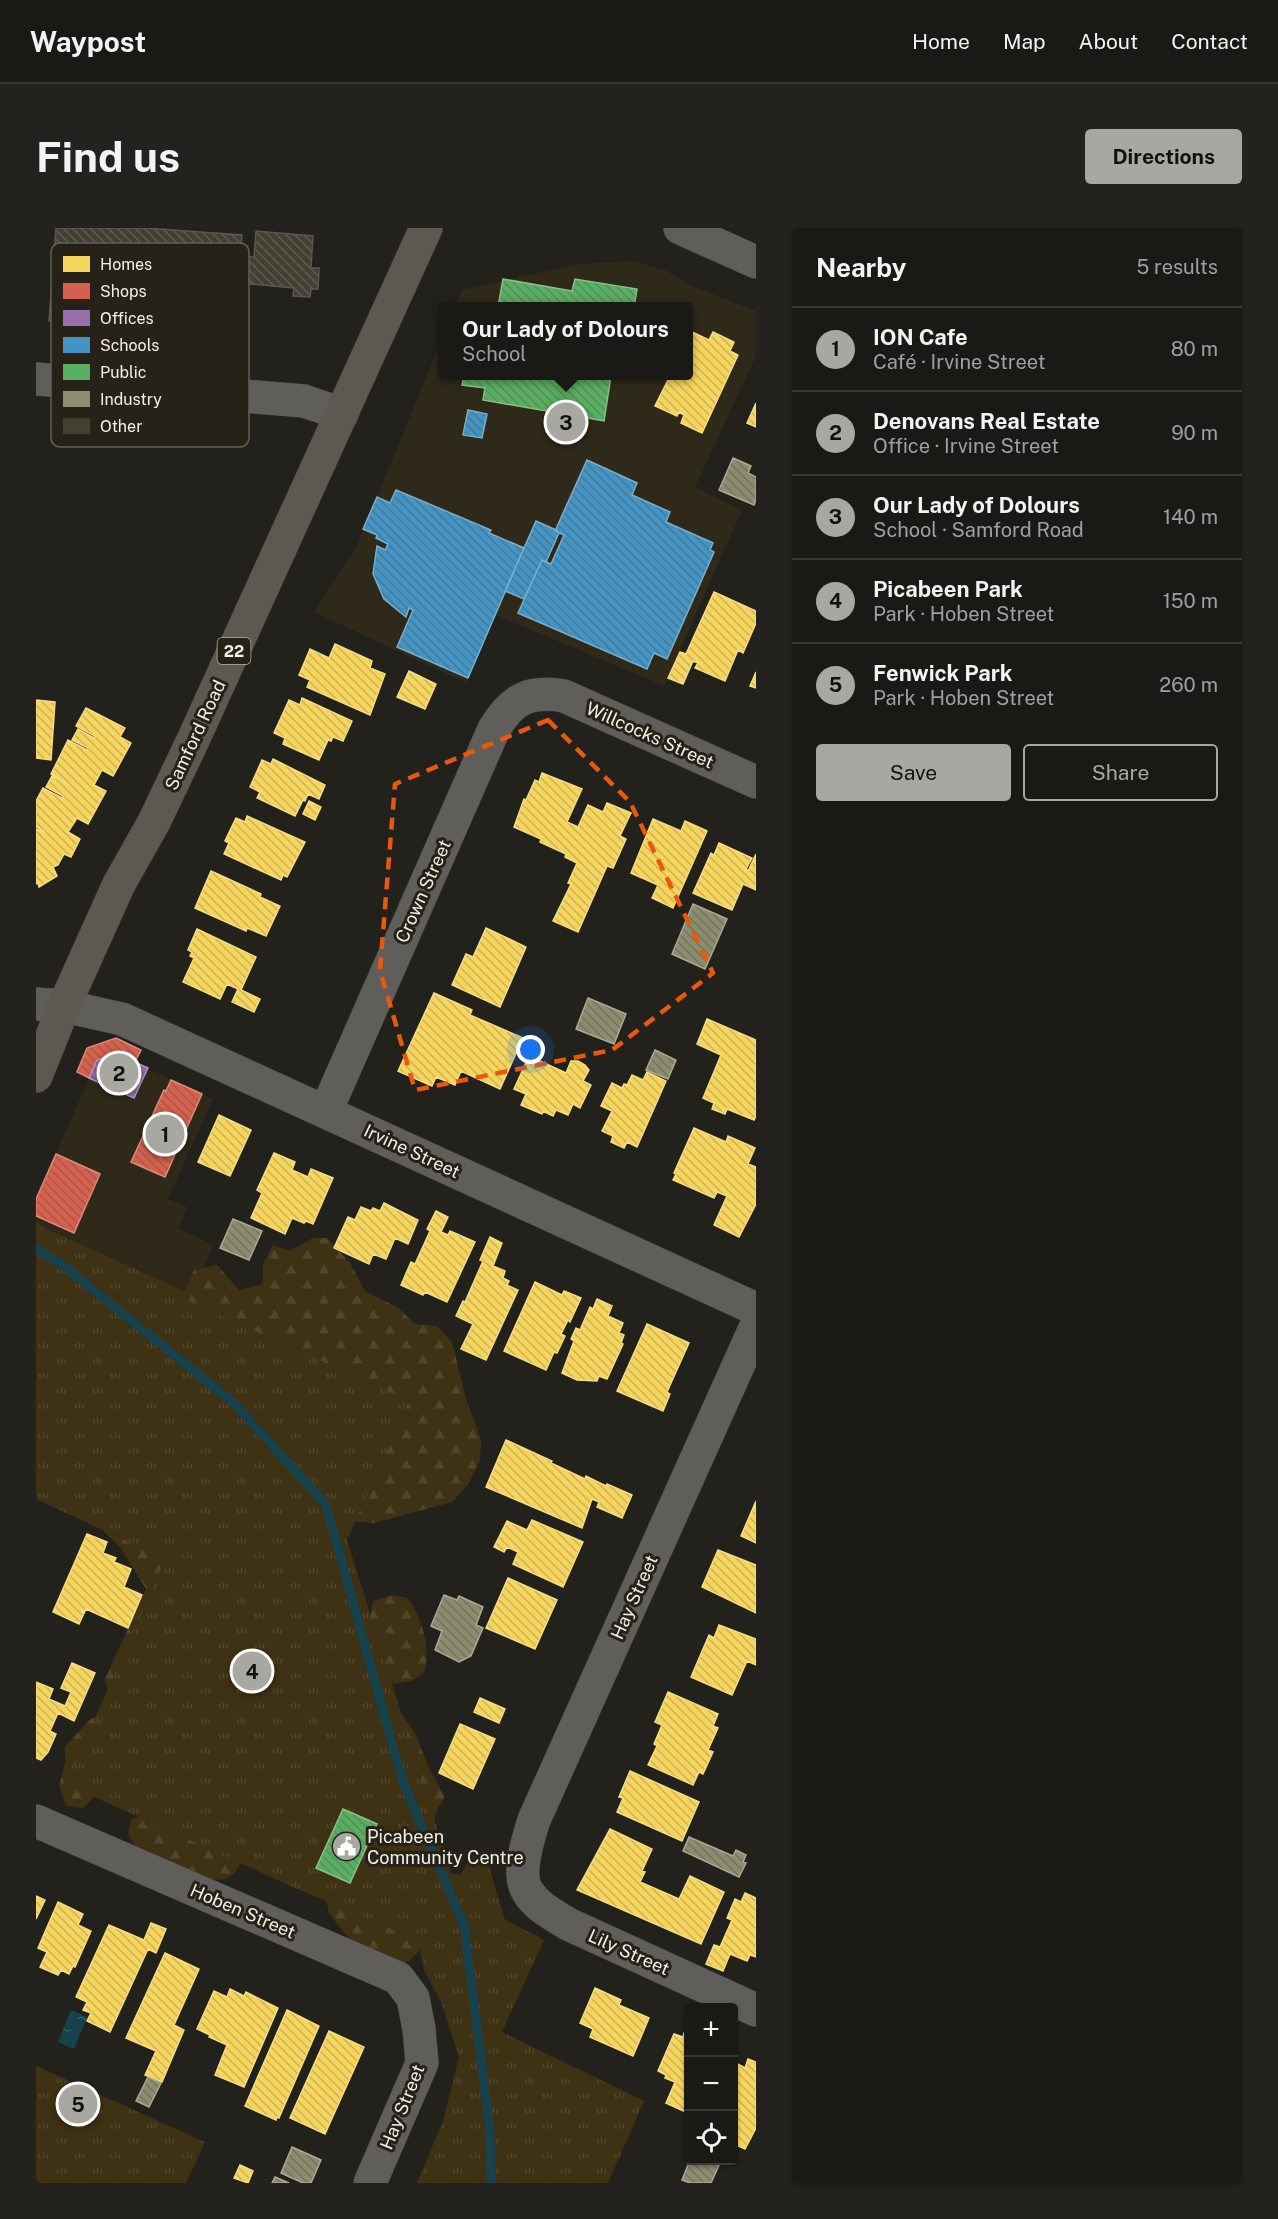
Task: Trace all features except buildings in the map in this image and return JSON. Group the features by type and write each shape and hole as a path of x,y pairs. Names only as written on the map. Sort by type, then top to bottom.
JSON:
{"main road":[{"name":"Samford Road","path":"36,1076 50,1005 154,822 426,228"}],"street":[{"path":"680,228 756,262"},
{"path":"36,379 51,380"},
{"path":"249,396 304,400 342,414"},
{"name":"Willcocks Street","path":"542,694 564,696 756,782"},
{"name":"Crown Street","path":"326,1111 494,729 509,708 526,697 542,694"},
{"name":"Irvine Street","path":"50,1005 122,1019 756,1309"},
{"name":"Hay Street","path":"523,1872 526,1847 534,1820 756,1326"},
{"name":"Hoben Street","path":"36,1821 398,1978 413,1998 419,2029"},
{"name":"Lily Street","path":"523,1872 526,1891 543,1909 568,1924 756,2010"},
{"name":"Hay Street","path":"370,2183 422,2063 419,2029"}],"highlighted area":[{"path":"548,720 630,802 713,973 612,1050 415,1090 380,970 395,784"}],"shaded area":[{"path":"634,261 667,271 690,285 756,311 756,356 695,487 742,510 664,686 496,615 466,683 314,612 356,548 438,348 438,380 693,380 693,302 457,302 462,290 579,264"},
{"path":"116,1054 213,1099 168,1199 187,1207 179,1229 214,1245 191,1294 36,1224 36,1199 97,1060"}],"green space":[{"path":"36,1220 53,1242 180,1301 194,1270 217,1265 239,1290 263,1284 263,1264 273,1245 290,1251 313,1238 327,1238 350,1263 365,1291 397,1307 415,1324 437,1326 452,1342 466,1399 481,1440 480,1460 468,1485 452,1502 374,1523 343,1521 329,1538 368,1629 373,1601 392,1595 408,1598 422,1625 426,1643 424,1673 411,1681 387,1685 391,1699 415,1733 428,1766 445,1797 437,1810 432,1830 426,1944 409,1961 398,1967 360,1948 344,1933 329,1913 325,1894 117,1703 104,1681 146,1589 120,1547 92,1520 36,1353"},
{"path":"36,1224 191,1294 188,1301 410,1401 347,1540 451,1873 461,1875 475,1847 489,1867 505,1920 544,1940 502,2032 644,2101 608,2183 417,2183 443,2121 459,2057 441,2002 424,1970 418,1940 293,1887 66,1784 165,1559 36,1499"},
{"path":"109,1715 104,1788 83,1808 66,1806 59,1786 65,1763 65,1747 90,1719"},
{"path":"157,1808 246,1854 234,1874 225,1879 204,1880 136,1848 128,1833 131,1820"},
{"path":"36,2066 205,2142 186,2183 36,2183"}],"water":[{"path":"71,2010 87,2017 74,2049 58,2042"}],"waterway":[{"path":"36,1249 60,1263 234,1403 326,1505 403,1782 464,1925 490,2131 491,2183"}],"place":[{"name":"Our Lady of Dolours","path":"566,422"},
{"name":"Denovans Real Estate","path":"119,1073"},
{"name":"ION Cafe","path":"165,1134"},
{"name":"Picabeen Park","path":"252,1671"},
{"name":"Picabeen Community Centre","path":"346,1846"},
{"name":"Fenwick Park","path":"78,2104"}]}
